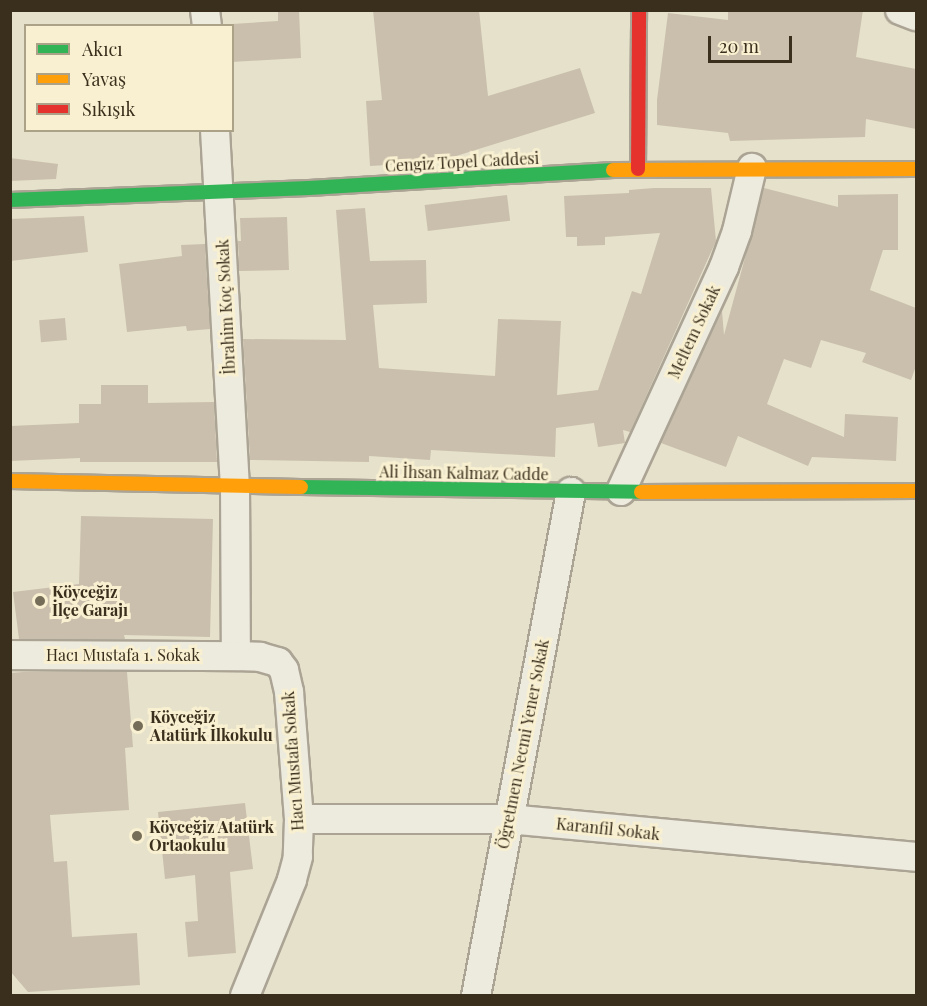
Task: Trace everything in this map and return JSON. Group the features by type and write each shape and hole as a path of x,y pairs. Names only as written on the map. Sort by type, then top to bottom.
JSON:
{"street":[{"path":"638,169 639,10"},
{"path":"900,10 916,16"},
{"name":"İbrahim Koç Sokak","path":"215,132 235,484"},
{"name":"Meltem Sokak","path":"621,491 724,267 737,231 752,168"},
{"name":"Cengiz Topel Caddesi","path":"10,200 638,169 916,169"},
{"name":"Ali İhsan Kalmaz Cadde","path":"10,481 571,492 916,491"},
{"path":"235,484 236,656"},
{"name":"Öğretmen Necmi Yener Sokak","path":"476,996 571,492"},
{"name":"Hacı Mustafa 1. Sokak","path":"10,655 236,656"},
{"name":"Hacı Mustafa Sokak","path":"236,656 260,657 278,662 284,670 289,692 299,819 298,857 292,880 245,996"},
{"name":"Karanfil Sokak","path":"299,819 508,819 916,857"}],"building":[{"path":"278,10 299,10 301,58 234,62 234,24 232,24 278,21"},
{"path":"373,10 479,10 488,96 580,68 595,113 437,162 370,166 366,101 382,100"},
{"path":"728,10 863,10 856,57 916,69 916,129 866,119 865,137 730,141 728,133 657,125 657,100 668,13 728,20"},
{"path":"10,158 58,164 56,179 10,181"},
{"path":"711,188 716,241 630,432 623,430 625,443 598,447 594,423 556,428 555,457 431,450 430,460 369,456 369,462 250,460 243,339 346,340 336,210 365,208 370,261 426,260 427,303 373,305 379,368 495,376 498,319 561,321 557,395 598,390 632,291 641,294 660,233 605,237 605,245 577,246 577,237 566,237 564,196 629,193 629,190"},
{"path":"764,188 838,207 838,195 898,194 898,250 883,250 870,290 916,308 916,366 911,380 862,362 866,353 821,340 811,368 784,359 767,404 844,437 845,414 898,417 896,461 812,457 808,466 738,436 726,467 661,443 722,311 724,335"},
{"path":"507,195 510,221 428,231 425,205"},
{"path":"84,216 88,252 10,261 10,219"},
{"path":"287,217 289,270 239,271 240,218"},
{"path":"205,244 210,329 187,331 186,326 127,332 119,264 182,256 181,245"},
{"path":"65,318 67,340 41,342 39,320"},
{"path":"101,385 148,385 148,403 214,402 217,462 80,462 80,458 10,461 10,426 79,423 79,404 101,404"},
{"path":"81,516 213,519 210,637 124,635 125,639 19,639 13,592 79,584"},
{"path":"127,672 133,747 125,748 129,810 50,815 54,862 67,861 72,937 137,933 140,985 28,992 10,971 10,673"},
{"path":"245,803 253,869 230,872 236,953 188,957 185,922 198,921 195,875 165,879 158,812"}],"traffic: fast":[{"path":"10,200 309,188 613,170"},
{"path":"301,487 641,492"}],"traffic: slow":[{"path":"613,170 916,169"},
{"path":"10,481 301,487"},
{"path":"641,492 916,491"}],"traffic: jam":[{"path":"638,169 639,10"}],"place":[{"name":"Köyceğiz İlçe Garajı","path":"40,601"},
{"name":"Köyceğiz Atatürk İlkokulu","path":"138,726"},
{"name":"Köyceğiz Atatürk Ortaokulu","path":"137,836"}]}
